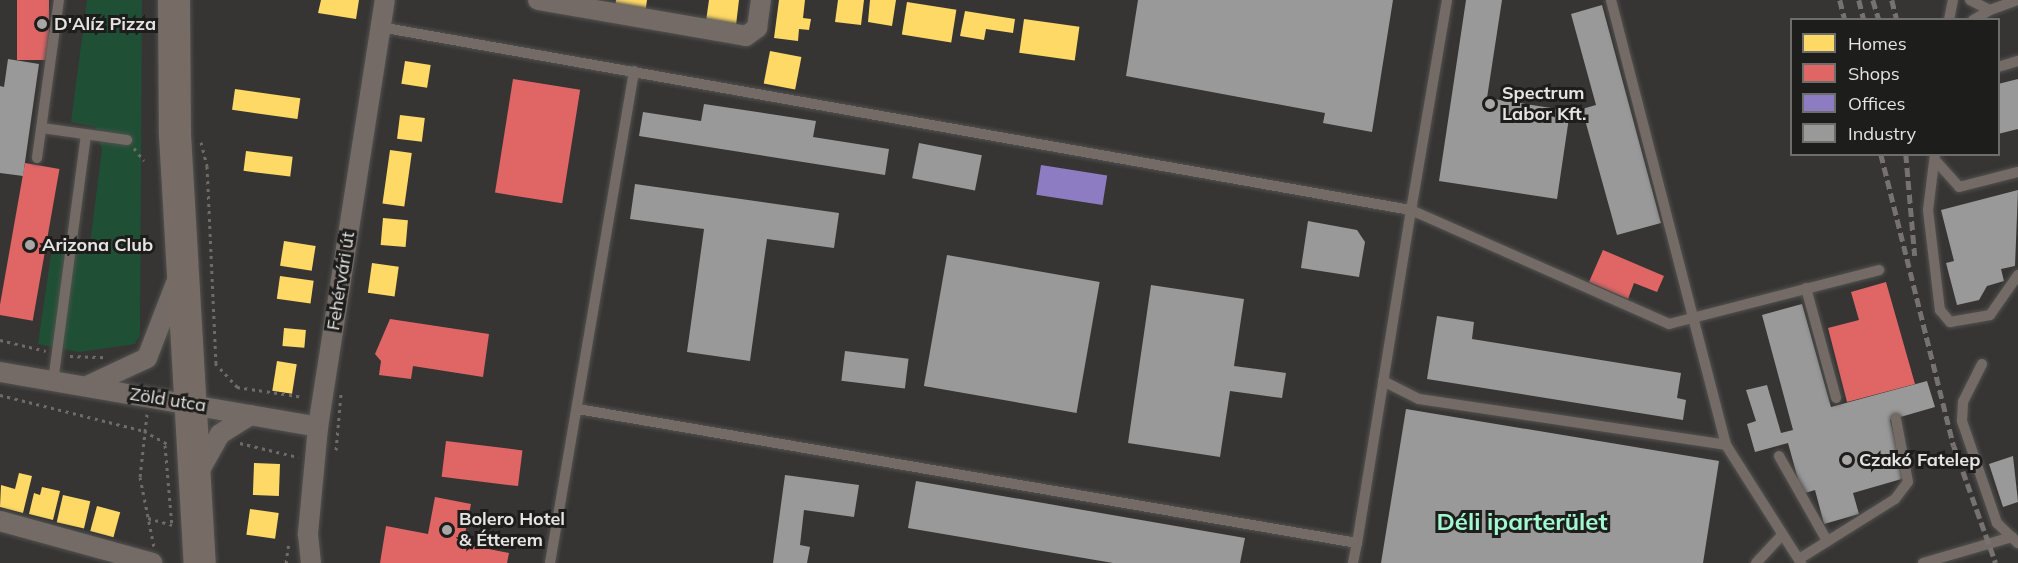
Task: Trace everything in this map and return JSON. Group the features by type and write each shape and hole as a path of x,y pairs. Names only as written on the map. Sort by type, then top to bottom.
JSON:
{"main road":[{"path":"174,0 188,448 194,484 200,563"}],"street":[{"name":"Fehérvári út","path":"311,563 308,533 318,427 385,0"},
{"path":"538,1 746,36 757,28 761,0"},
{"name":"Zöld utca","path":"85,387 147,358 168,314 182,260"},
{"name":"Zöld utca","path":"0,372 318,427"},
{"name":"Zöld utca","path":"188,448 251,415"},
{"path":"0,521 154,558"}],"lane":[{"path":"37,158 59,0"},
{"path":"1353,563 1447,0"},
{"path":"1611,0 1726,445 1800,561 1827,541 1895,499 1908,482 1896,419"},
{"path":"1949,18 1953,0"},
{"path":"1970,0 1990,10"},
{"path":"1976,18 1990,10 2018,0"},
{"path":"381,27 1411,210 1669,324 1879,270"},
{"path":"2000,66 2018,61"},
{"path":"550,563 634,71"},
{"path":"42,128 127,140"},
{"path":"53,382 86,135"},
{"path":"1935,157 1959,186 2018,172"},
{"path":"1935,157 1928,210 1940,310 1950,322 1990,315 2018,275"},
{"path":"1806,288 1836,398"},
{"path":"1982,364 1963,402 1962,421 1997,523 2015,540"},
{"path":"1383,381 1419,399 1726,445"},
{"path":"578,409 1357,543"},
{"path":"1779,456 1827,541"},
{"path":"1756,563 1782,535"},
{"path":"1923,563 2015,540"}],"path":[{"path":"200,137 207,166 216,363"},
{"path":"0,395 144,430 188,448 239,443 301,458"},
{"path":"144,430 140,477 154,558"},
{"path":"148,518 172,525 188,448"}],"green space":[{"path":"87,0 142,0 140,335 135,344 79,352 38,344 53,241 90,245 102,149 95,127 71,122"}],"building: Homes":[{"path":"321,0 359,0 356,19 318,13"},
{"path":"616,0 647,0 645,14 615,9"},
{"path":"709,0 739,0 736,25 706,21"},
{"path":"779,0 805,0 803,18 811,19 809,30 799,29 798,41 774,38"},
{"path":"838,0 864,0 861,25 835,22"},
{"path":"870,0 896,0 892,26 868,22"},
{"path":"907,2 956,10 951,42 902,35"},
{"path":"965,11 1015,19 1013,33 986,29 984,40 960,36"},
{"path":"1024,19 1079,27 1075,60 1019,53"},
{"path":"770,51 801,57 795,89 764,83"},
{"path":"405,61 431,65 427,88 401,84"},
{"path":"235,89 300,98 297,119 232,110"},
{"path":"400,115 425,118 422,142 397,139"},
{"path":"390,150 412,153 404,207 382,203"},
{"path":"246,151 293,157 290,177 244,171"},
{"path":"383,218 408,220 406,247 381,245"},
{"path":"284,241 316,246 312,271 280,266"},
{"path":"372,263 399,267 395,296 368,293"},
{"path":"280,276 314,281 310,304 277,299"},
{"path":"284,328 306,330 304,348 282,346"},
{"path":"277,361 297,364 292,394 272,391"},
{"path":"254,463 280,464 279,496 253,495"},
{"path":"19,473 32,476 23,513 0,507 1,485 15,489"},
{"path":"42,487 60,491 53,520 29,514 34,493 40,495"},
{"path":"63,495 90,501 84,529 57,522"},
{"path":"97,506 120,512 113,537 90,531"},
{"path":"250,509 279,513 275,539 246,535"}],"building: Shops":[{"path":"17,0 49,0 49,60 17,60"},
{"path":"513,79 580,90 562,203 495,193"},
{"name":"Arizona Club","path":"25,163 59,169 33,321 0,315"},
{"path":"1603,250 1664,276 1657,292 1634,283 1628,299 1589,282"},
{"path":"1886,282 1915,384 1847,402 1828,328 1859,320 1851,292"},
{"path":"390,319 489,334 483,377 413,366 411,379 379,375 381,361 375,354"},
{"path":"446,441 522,450 518,486 442,477"},
{"name":"Bolero Hotel & Étterem","path":"435,497 471,504 463,544 509,553 507,563 380,563 386,526 428,534"}],"building: Offices":[{"path":"1041,165 1107,175 1102,205 1036,195"}],"building: Industry":[{"path":"1138,0 1393,0 1372,132 1323,123 1325,113 1126,76"},
{"name":"Spectrum Labor Kft.","path":"1466,0 1502,0 1487,98 1570,111 1557,199 1439,181"},
{"path":"1602,5 1661,223 1617,235 1582,109 1596,105 1571,14"},
{"path":"8,59 39,64 23,176 0,173 0,86 4,87"},
{"path":"2018,79 2018,129 2000,134 2000,84"},
{"path":"704,104 816,121 813,137 889,149 885,175 639,136 643,112 701,121"},
{"path":"919,143 982,155 975,191 912,178"},
{"path":"635,184 839,213 834,248 767,239 750,361 687,352 704,229 630,219"},
{"path":"2018,190 2015,266 2001,269 2004,281 1987,286 1979,300 1957,305 1946,263 1954,261 1941,210"},
{"path":"1308,221 1357,230 1365,242 1359,277 1301,268"},
{"path":"947,255 1100,282 1077,413 924,386"},
{"path":"1151,285 1244,299 1234,366 1286,373 1282,398 1230,391 1220,457 1128,443"},
{"path":"1802,304 1831,407 1927,381 1935,407 1890,420 1905,478 1853,493 1859,514 1824,524 1815,490 1802,494 1788,443 1755,452 1747,424 1756,421 1746,390 1767,385 1781,433 1793,430 1762,315"},
{"path":"1437,316 1474,322 1472,339 1681,373 1677,398 1686,400 1683,420 1427,379"},
{"path":"845,351 909,359 905,389 841,381"},
{"path":"1406,409 1719,461 1703,563 1381,563"},
{"path":"2013,456 2018,502 2003,507 1989,464"},
{"path":"785,475 859,485 854,517 804,510 800,545 810,547 807,563 773,563"},
{"path":"916,481 1245,538 1240,563 1113,563 908,528"}],"railway":[{"path":"1840,0 1844,18"},
{"path":"1859,0 1864,18"},
{"path":"1873,0 1878,18"},
{"path":"1892,0 1896,18"},
{"path":"1882,156 1954,446 1996,563"},
{"path":"1906,156 1915,256"}],"place":[{"name":"D'Alíz Pizza","path":"42,24"},
{"name":"Spectrum Labor Kft.","path":"1490,104"},
{"name":"Arizona Club","path":"30,245"},
{"name":"Czakó Fatelep","path":"1847,460"},
{"name":"Bolero Hotel & Étterem","path":"447,530"}],"district":[{"name":"Déli iparterület","path":"1522,522"}]}
